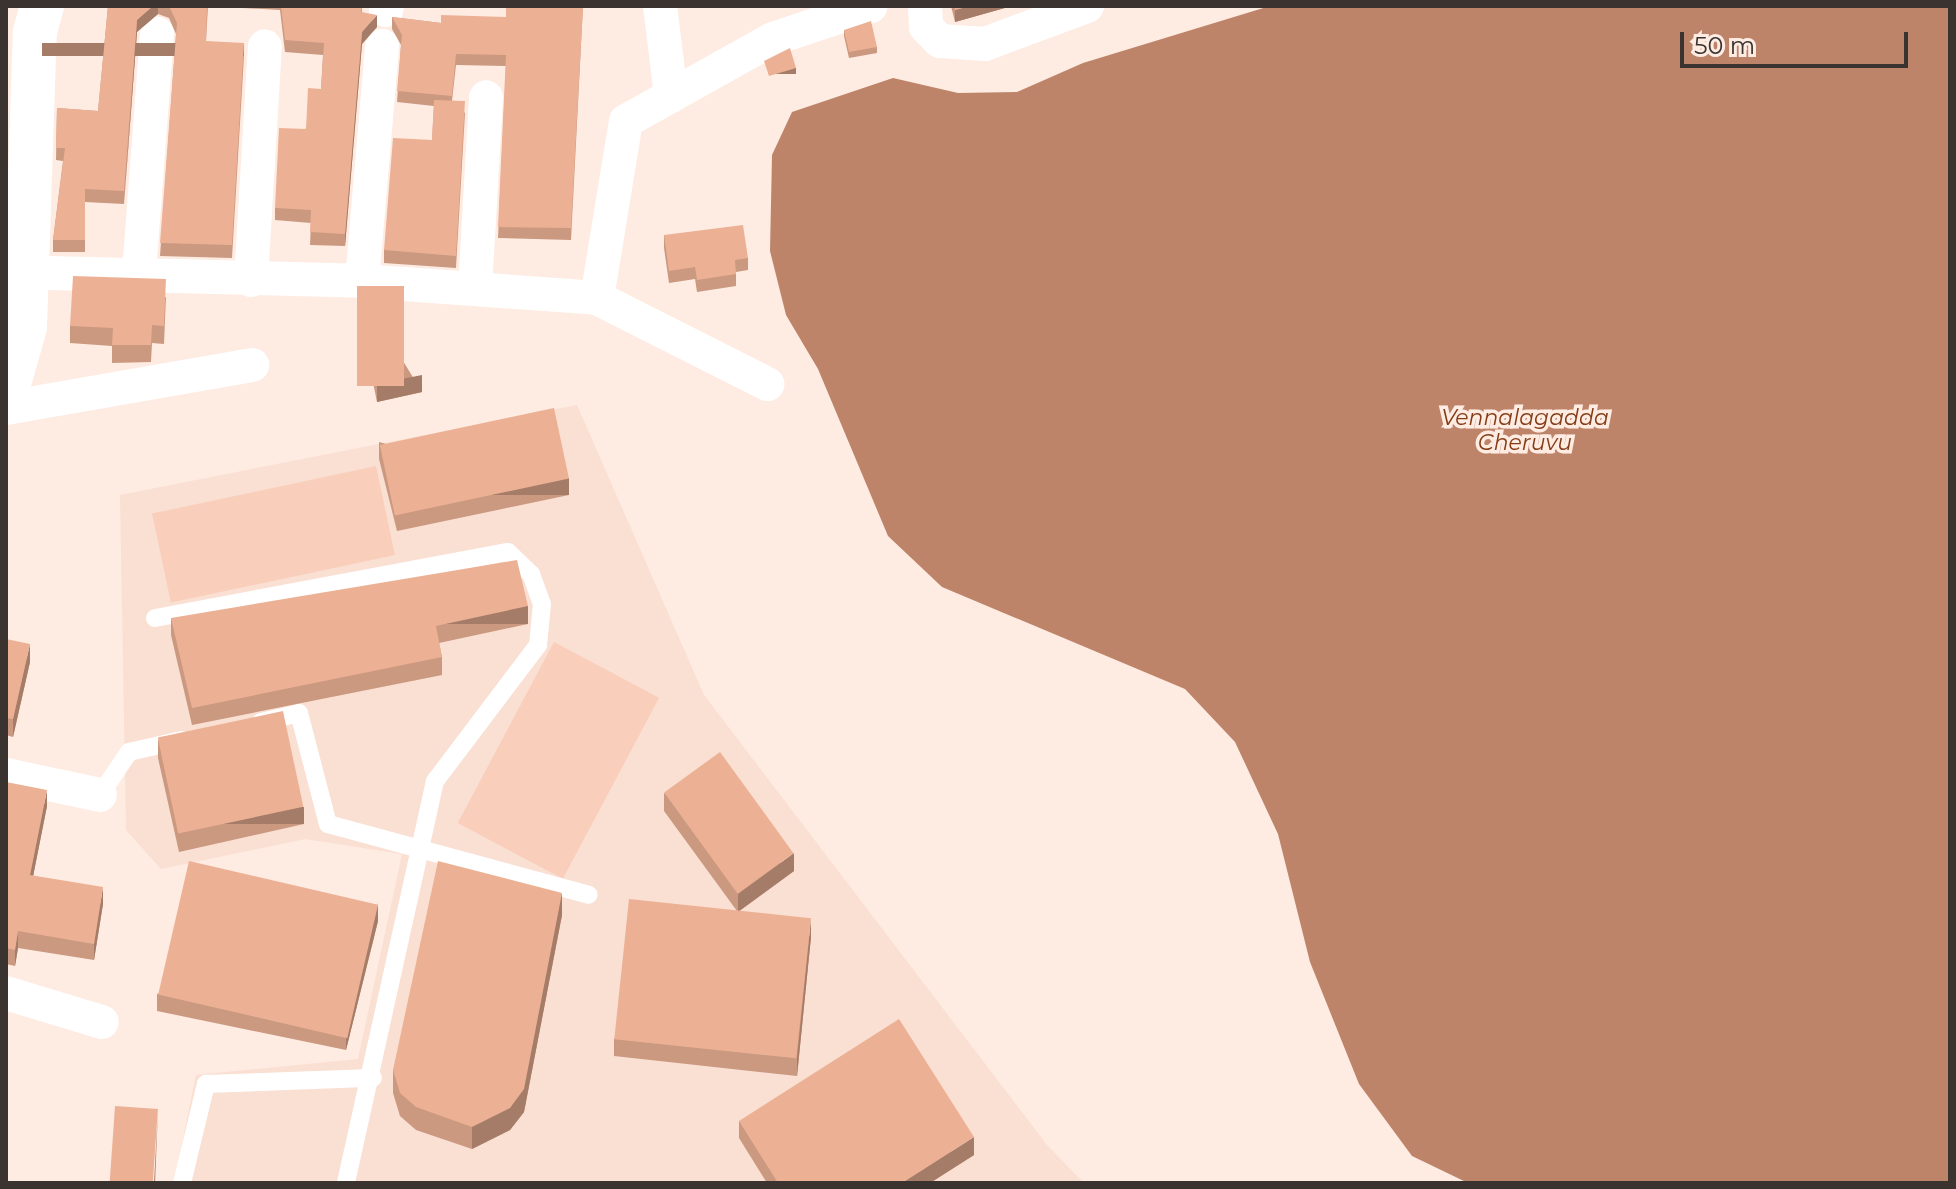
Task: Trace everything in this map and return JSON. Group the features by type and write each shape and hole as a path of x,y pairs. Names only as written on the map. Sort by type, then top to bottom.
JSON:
{"main road":[{"path":"6,394 25,327 12,283 28,29"}],"street":[{"path":"660,6 671,96"},
{"path":"597,298 626,121 773,39 871,6"},
{"path":"925,6 926,27 940,41 985,44 1087,6"},
{"path":"139,273 157,34"},
{"path":"251,280 265,46"},
{"path":"362,281 382,46"},
{"path":"475,289 486,97"},
{"path":"12,283 139,273 251,280 362,281 597,298 767,384"},
{"path":"6,408 252,365"},
{"path":"6,775 100,795"},
{"path":"6,993 102,1022"}],"lane":[{"path":"155,618 508,552 531,574 542,604 538,645 435,781 373,1078 346,1183"},
{"path":"237,727 299,713 328,824 589,895"},
{"path":"100,795 129,752 207,734"},
{"path":"182,1183 206,1084 373,1078"}],"shaded area":[{"path":"577,405 704,695 1047,1145 1084,1183 174,1183 196,1075 358,1059 402,854 305,839 161,869 126,830 120,495"},
{"path":"376,466 395,555 171,603 152,514"},
{"path":"554,642 659,698 563,879 458,823"}],"water":[{"name":"Vennalagadda Cheruvu","path":"1270,6 1950,6 1950,1183 1468,1183 1412,1156 1359,1084 1310,962 1278,834 1235,742 1185,689 942,587 888,536 818,369 786,315 770,251 772,155 792,112 893,78 958,93 1017,92 1083,63"}],"building":[{"path":"108,6 153,6 137,20 124,191 85,189 85,240 53,240 65,148 56,148 57,108 98,111"},
{"path":"169,6 207,6 206,41 244,43 232,245 160,243 177,23"},
{"path":"281,6 362,6 361,12 377,15 362,32 345,234 310,232 311,210 275,208 279,128 306,129 308,88 321,89 324,43 285,40"},
{"path":"506,6 583,6 571,228 498,227 506,55 456,54 452,96 397,91 402,35 392,17 441,23 441,15 506,17"},
{"path":"871,21 877,47 849,52 844,30"},
{"path":"790,48 796,68 769,76 764,61"},
{"path":"434,100 465,101 456,256 384,250 393,138 432,140"},
{"path":"743,225 748,258 735,260 736,274 697,280 695,267 669,271 664,235"},
{"path":"73,276 166,279 164,326 152,325 151,345 112,345 113,328 70,326"},
{"path":"357,286 404,286 404,386 357,386"},
{"path":"554,408 569,478 395,515 380,445"},
{"path":"517,560 528,606 436,626 442,657 192,708 171,618"},
{"path":"6,639 30,644 13,719 6,718"},
{"path":"283,711 303,807 178,833 158,738"},
{"path":"720,752 793,853 738,894 664,793"},
{"path":"6,782 47,790 30,875 103,887 94,944 18,931 15,950 6,948"},
{"path":"189,861 378,905 347,1038 158,994"},
{"path":"438,861 562,893 524,1089 510,1108 472,1127 416,1107 400,1093 393,1070"},
{"path":"629,899 811,918 796,1058 614,1039"},
{"path":"899,1019 974,1137 902,1183 778,1183 739,1121"},
{"path":"115,1106 158,1109 153,1183 110,1183"}]}
